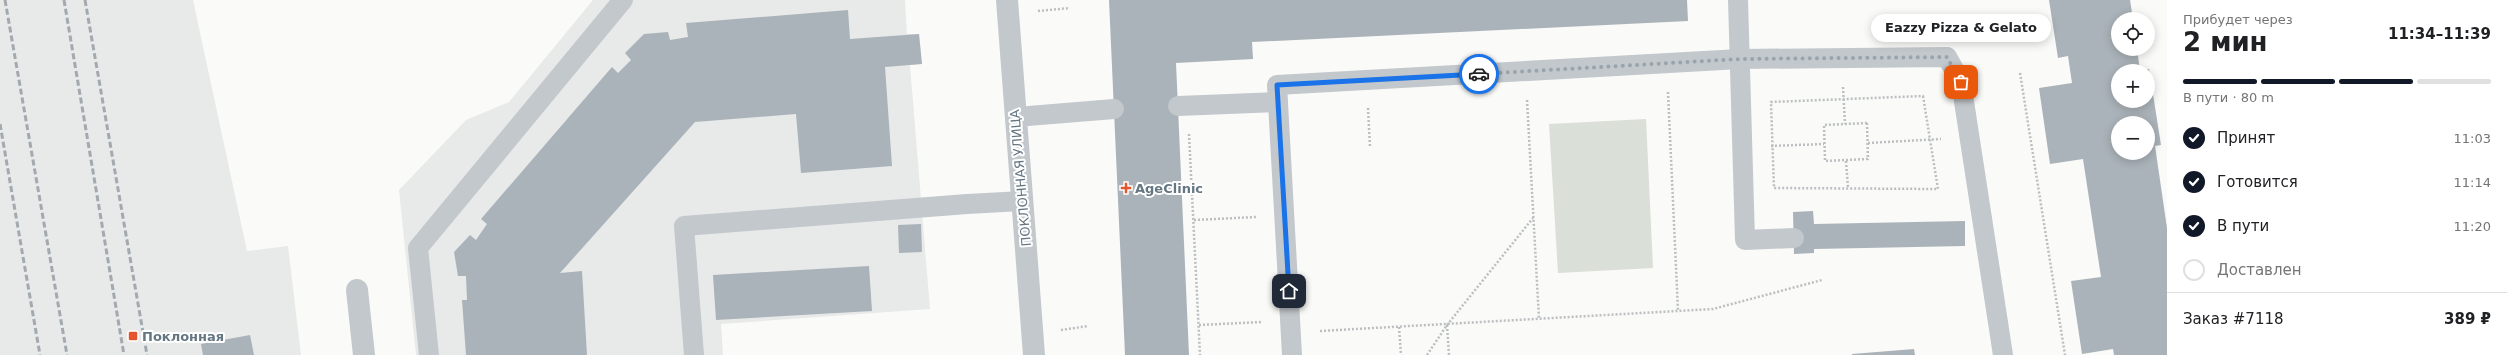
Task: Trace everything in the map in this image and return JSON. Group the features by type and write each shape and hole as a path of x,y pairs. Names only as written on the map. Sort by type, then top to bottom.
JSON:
{"street":[{"name":"ПОКЛОННАЯ УЛИЦА","path":"1007,0 1034,355"},
{"path":"357,290 364,355"}],"lane":[{"path":"429,355 418,248 623,0"},
{"path":"1738,0 1745,240 1794,238"},
{"path":"1292,355 1277,85 1740,59 1947,57 1961,82 2003,355"},
{"path":"1183,106 1278,102"},
{"path":"1015,117 1114,109"},
{"path":"694,355 684,226 959,204 1022,202"}],"path":[{"path":"1036,11 1070,8"},
{"path":"1842,58 1845,124"},
{"path":"1667,64 1678,312"},
{"path":"1526,71 1539,319"},
{"path":"2020,73 2065,355"},
{"path":"1923,96 1938,189 1774,188 1771,102 1844,99 1923,96"},
{"path":"1183,106 1194,220 1200,355"},
{"path":"1368,116 1370,147"},
{"path":"1866,123 1868,143 1868,159 1826,161 1824,125 1866,123"},
{"path":"1868,143 1969,138"},
{"path":"1742,148 1824,144"},
{"path":"1846,160 1848,188"},
{"path":"1194,220 1285,216"},
{"path":"1427,355 1447,325 1533,218"},
{"path":"1315,332 1713,309 1822,280"},
{"path":"1199,325 1290,320"},
{"path":"1447,325 1449,355"},
{"path":"1054,331 1088,326"},
{"path":"1399,327 1401,355"}],"shaded area":[{"path":"0,0 193,0 247,251 288,246 301,355 0,355"},
{"path":"593,0 905,0 907,34 919,34 922,64 910,65 930,309 721,324 723,355 416,355 399,190 466,120 509,102"},
{"path":"1646,119 1653,268 1558,273 1549,124"}],"building":[{"path":"1109,0 1687,0 1688,21 1252,42 1253,59 1176,63 1189,355 1125,355"},
{"path":"2049,0 2130,0 2132,12 2111,12 2111,56 2138,56 2139,64 2111,64 2111,108 2155,107 2161,145 2155,146 2167,228 2167,355 2114,355 2113,349 2082,354 2071,281 2101,277 2083,159 2050,164 2039,88 2072,83 2068,56 2058,58"},
{"path":"848,10 850,39 919,34 922,64 885,67 892,166 801,173 796,114 695,122 560,273 582,271 587,355 466,355 462,300 467,300 466,276 458,276 454,252 470,235 476,240 487,224 481,219 612,67 618,73 631,60 625,53 644,34 668,32 670,40 688,37 686,23"},
{"path":"1813,211 1814,224 1965,221 1965,246 1814,249 1814,253 1794,254 1793,212"},
{"path":"921,224 922,252 899,253 898,225"},
{"path":"869,266 872,311 716,320 713,275"},
{"path":"250,335 254,355 203,355 201,344"},
{"path":"1914,349 1915,355 1852,355 1852,354"}],"railway":[{"path":"5,0 67,355"},
{"path":"64,0 124,355"},
{"path":"85,0 147,355"},
{"path":"0,124 40,355"}],"way so far":[{"path":"1479,74 1740,59 1947,57 1961,82"}],"place":[{"name":"Eazzy Pizza & Gelato","path":"1961,82"},
{"name":"AgeClinic","path":"1126,188"},
{"name":"Поклонная","path":"133,336"}],"route":[{"path":"1289,291 1277,85 1479,74"}]}
